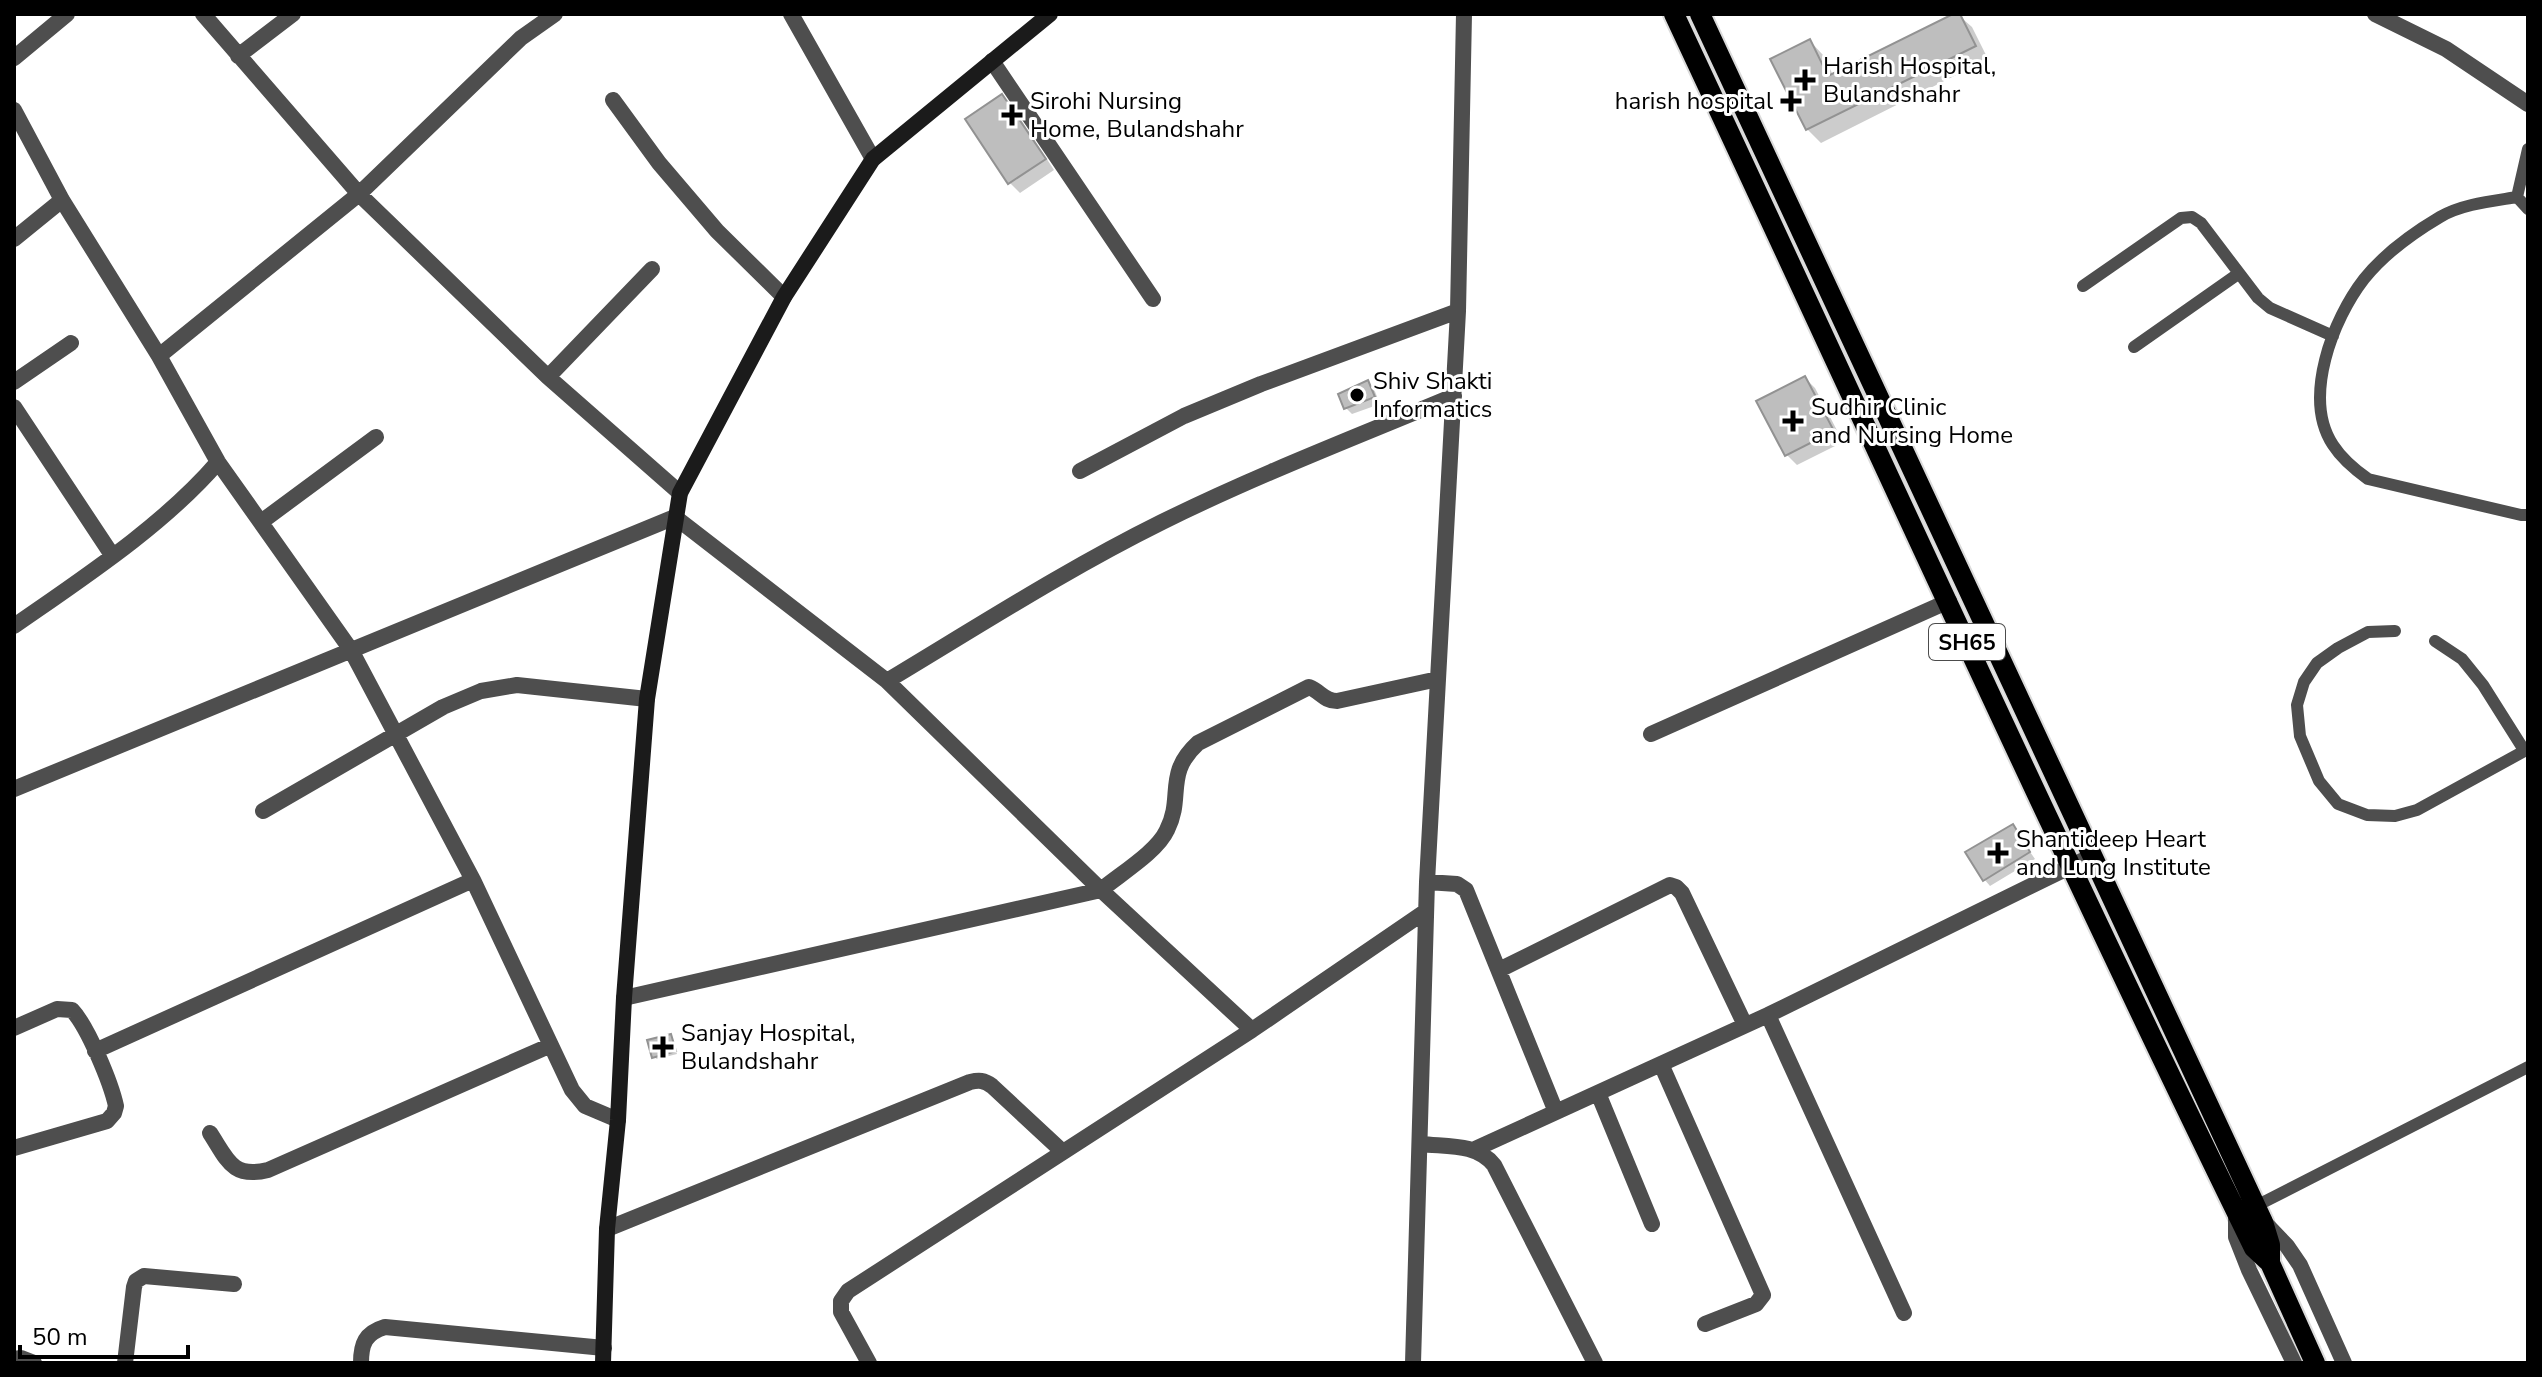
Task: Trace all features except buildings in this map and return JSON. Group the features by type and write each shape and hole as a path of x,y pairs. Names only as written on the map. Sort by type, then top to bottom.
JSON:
{"main road":[{"name":"SH65","path":"1674,14 2070,867 2270,1245 2270,1263"},
{"name":"SH65","path":"1700,14 2092,856 2252,1213 2254,1248 2270,1263 2315,1363"}],"street":[{"path":"14,58 67,14"},
{"path":"203,14 359,194 548,377 680,493"},
{"path":"238,56 293,14"},
{"path":"159,356 359,194 521,38 555,14"},
{"path":"791,14 873,159"},
{"path":"361,1363 361,1347 366,1337 385,1327 604,1355 607,1229 618,1120 647,699 680,493 784,297 873,159 1050,14"},
{"path":"1413,1363 1427,882 1458,311 1464,14"},
{"path":"2375,14 2446,49 2528,104"},
{"path":"992,61 1153,299"},
{"path":"613,100 659,163 717,231 784,297"},
{"path":"16,120 159,356 218,462 351,650 473,880 572,1090 585,1106 618,1120"},
{"path":"14,239 62,200"},
{"path":"548,377 652,269"},
{"path":"1080,471 1184,416 1458,311"},
{"path":"14,382 71,343"},
{"path":"887,681 1080,565 1162,522 1454,396"},
{"path":"14,407 112,555"},
{"path":"261,522 376,437"},
{"path":"14,626 185,497 218,462"},
{"path":"675,517 887,681 1101,890 1252,1030"},
{"path":"14,789 675,517"},
{"path":"1651,734 1949,601"},
{"path":"624,998 1101,890 1167,832 1179,765 1198,743 1309,687 1328,701 1337,701 1438,679"},
{"path":"263,811 443,707 481,691 517,685 647,699"},
{"path":"1475,1149 1768,1015 2092,856"},
{"path":"95,1051 473,880"},
{"path":"1427,882 1457,884 1466,890 1556,1112"},
{"path":"1499,970 1670,885 1682,893 1745,1025"},
{"path":"869,1363 841,1312 841,1301 848,1291 1252,1030 1426,911"},
{"path":"14,1028 57,1009 72,1010 95,1051 116,1106 111,1118 14,1148"},
{"path":"1768,1015 1904,1313"},
{"path":"210,1133 232,1167 255,1174 549,1046"},
{"path":"1661,1064 1763,1295 1756,1304 1705,1324"},
{"path":"607,1229 979,1080 992,1086 1063,1152"},
{"path":"1598,1093 1652,1224"},
{"path":"1421,1144 1475,1149 1494,1165 1595,1363"},
{"path":"2294,1363 2236,1237 2252,1213 2287,1246 2300,1265 2344,1363"},
{"path":"125,1363 134,1287 139,1278 234,1284"},
{"path":"14,1359 29,1359 34,1363"}],"lane":[{"path":"2517,197 2528,149"},
{"path":"2517,197 2528,209"},
{"path":"2517,197 2485,202 2443,215 2396,248 2365,279 2338,321 2322,368 2320,409 2331,443 2350,467 2368,479 2528,515"},
{"path":"2083,286 2181,218 2192,217 2201,223 2258,298 2270,308 2333,336"},
{"path":"2134,347 2238,274"},
{"path":"2395,631 2368,632 2317,663 2304,682 2297,705 2300,736 2319,781 2338,804 2367,815 2395,816 2417,810 2526,750 2462,659 2435,641"},
{"path":"2252,1213 2528,1067"}],"place":[{"name":"Harish Hospital, Bulandshahr","path":"1805,80"},
{"name":"harish hospital","path":"1791,101"},
{"name":"Sirohi Nursing Home, Bulandshahr","path":"1012,115"},
{"name":"Shiv Shakti Informatics","path":"1357,395"},
{"name":"Sudhir Clinic and Nursing Home","path":"1793,421"},
{"name":"Shantideep Heart and Lung Institute","path":"1998,853"},
{"name":"Sanjay Hospital, Bulandshahr","path":"663,1047"}]}
